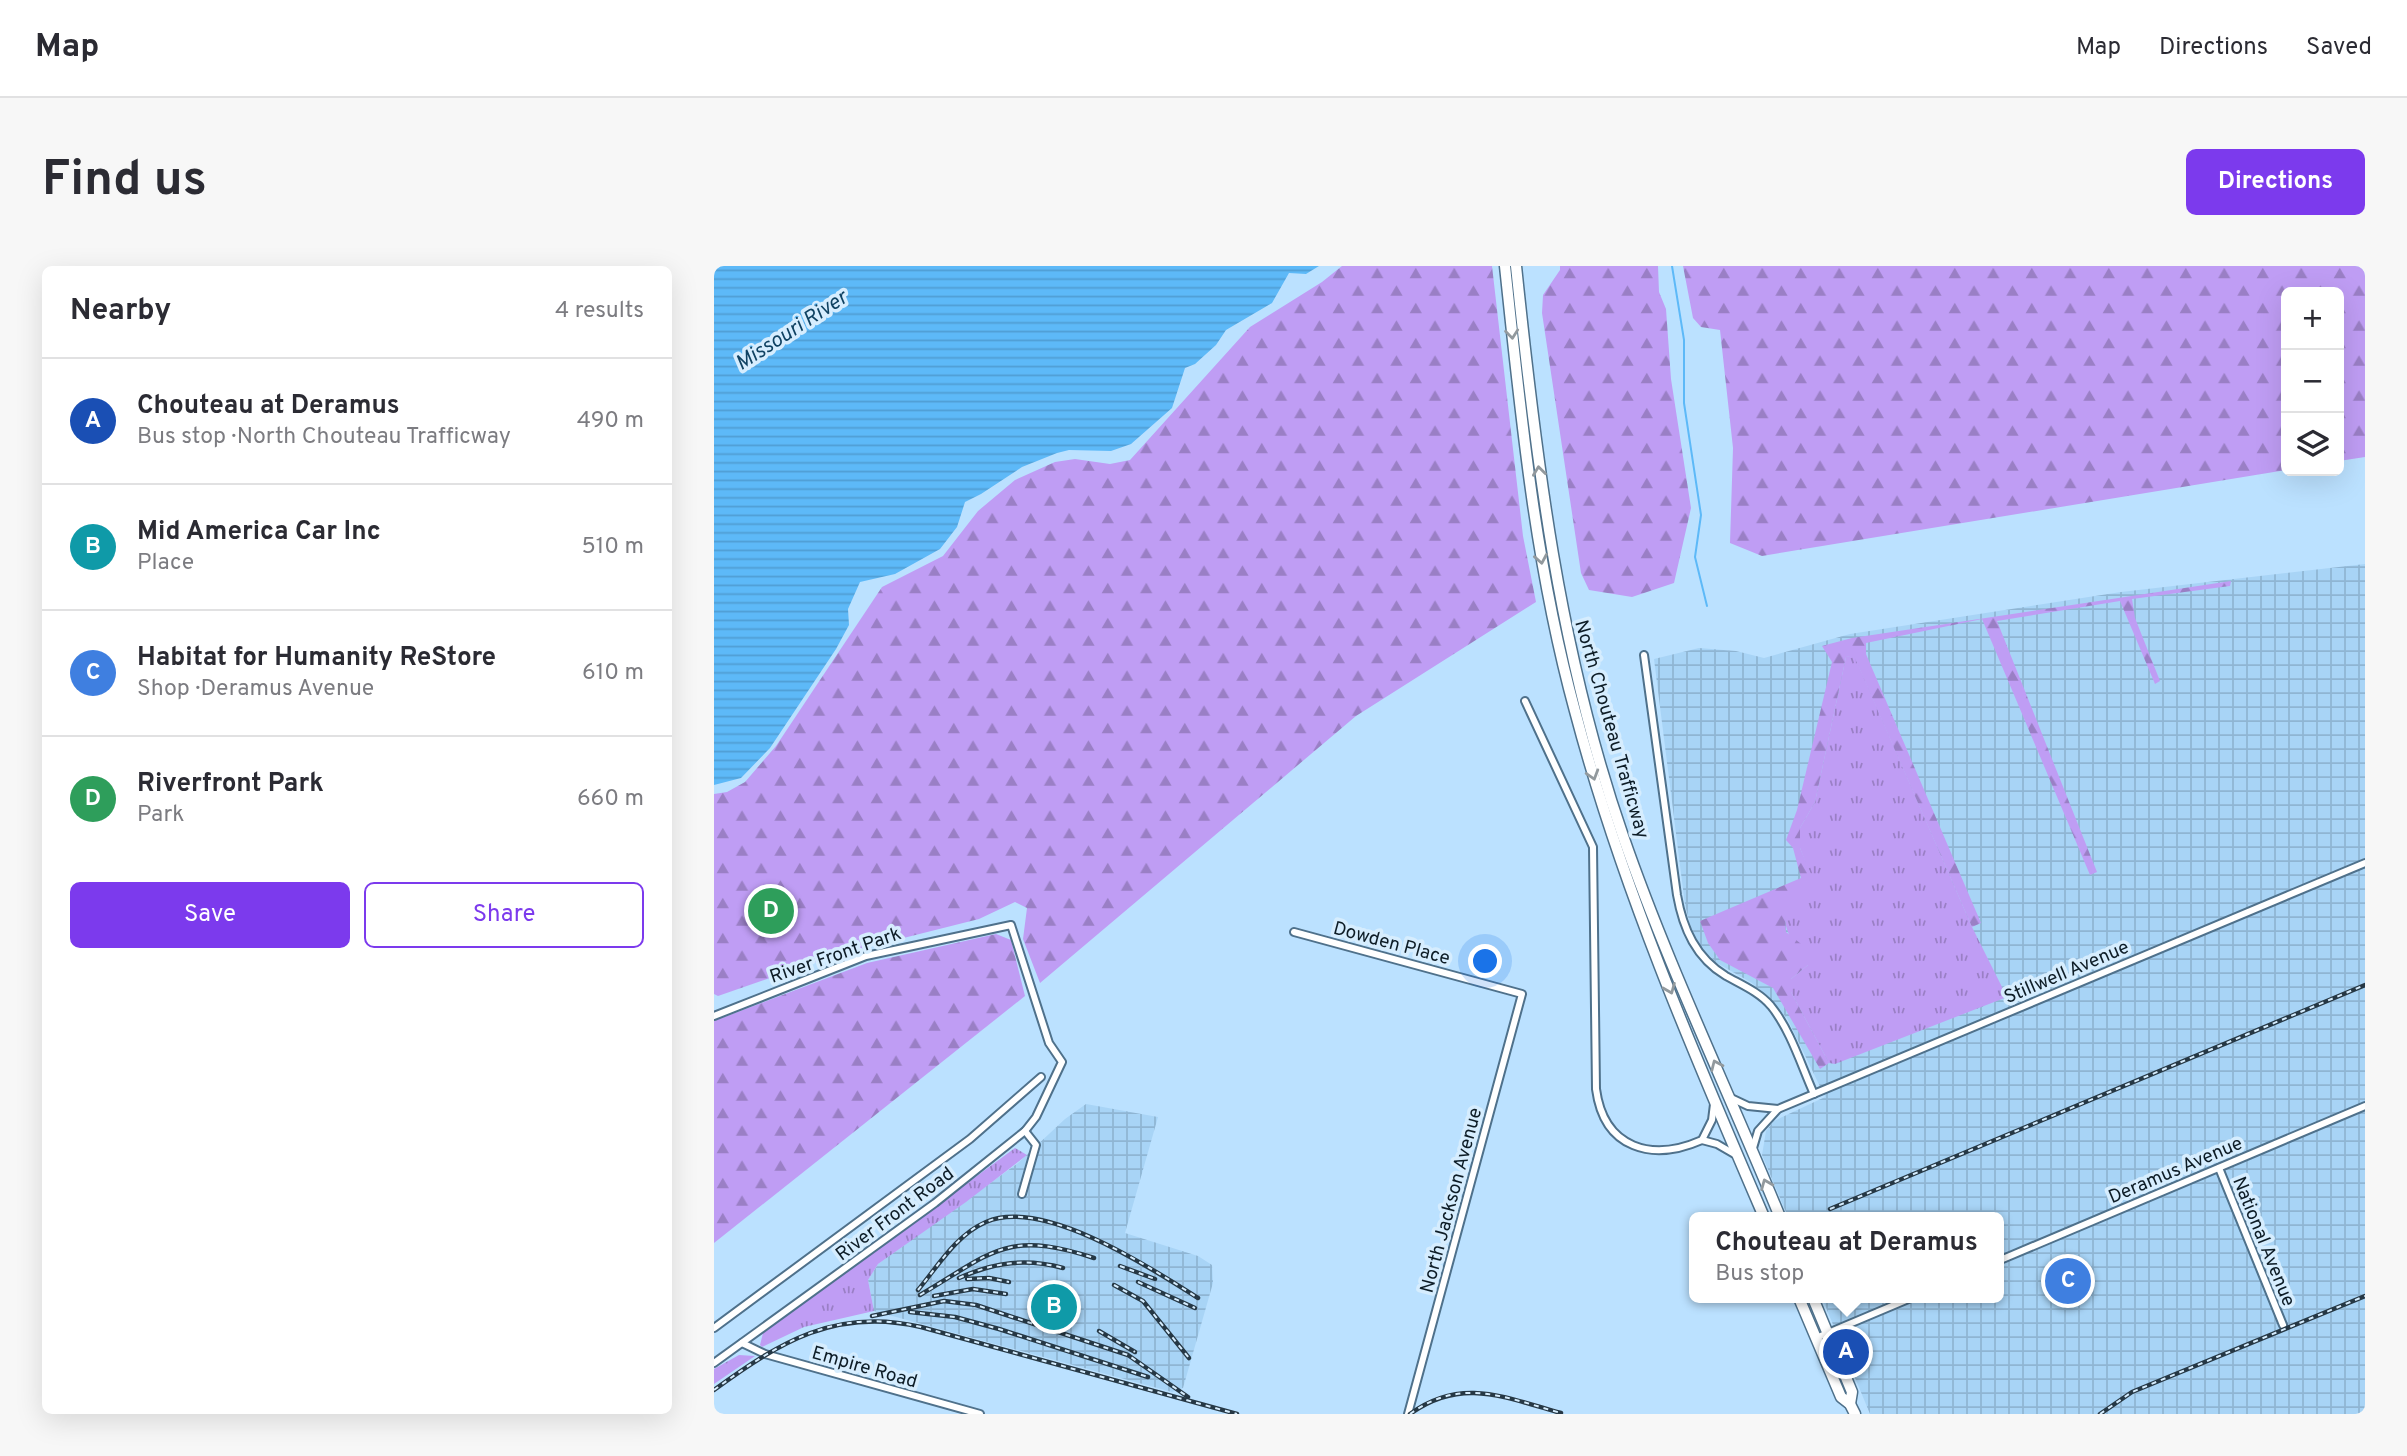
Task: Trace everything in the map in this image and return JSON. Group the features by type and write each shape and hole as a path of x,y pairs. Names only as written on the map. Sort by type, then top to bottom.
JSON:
{"main road":[{"name":"North Chouteau Trafficway","path":"1505,266 1531,499 1579,708 1627,878 1762,1212"},
{"name":"North Chouteau Trafficway","path":"1516,266 1542,495 1579,708 1642,887 1778,1212"},
{"path":"1801,1303 1841,1397 1853,1409"},
{"path":"1815,1303 1852,1392 1853,1409"}],"street":[{"name":"North Chouteau Trafficway","path":"1644,656 1677,895 1685,928 1709,963 1756,992 1771,1007 1785,1029 1814,1094"},
{"path":"1525,701 1593,847 1596,1089 1602,1115 1616,1135 1642,1149 1670,1152 1702,1140 1717,1144 1738,1156"},
{"name":"Stillwell Avenue","path":"1753,1150 1758,1131 1778,1109 2365,863"},
{"name":"River Front Park","path":"714,1016 866,956 1012,925 1049,1044 1062,1062"},
{"name":"Dowden Place","path":"1294,932 1522,994"},
{"name":"North Jackson Avenue","path":"1408,1414 1522,994"},
{"name":"River Front Road","path":"714,1363 935,1203 1025,1131 1036,1117 1062,1062"},
{"name":"River Front Road","path":"714,1328 970,1139 1041,1077"},
{"path":"1702,1140 1712,1120 1714,1095"},
{"path":"1731,1098 1748,1106 1778,1109"},
{"name":"Deramus Avenue","path":"2004,1258 2365,1106"},
{"path":"1023,1194 1036,1145 1025,1131"},
{"name":"National Avenue","path":"2219,1168 2283,1325"},
{"path":"1816,1338 1899,1303"},
{"name":"Empire Road","path":"742,1343 765,1354 981,1414"}],"shaded area":[{"path":"2365,564 2365,1414 1870,1414 1824,1303 2004,1303 2004,1212 1786,1212 1762,1155 1766,1131 1774,1121 1825,1097 1787,1018 1752,983 1717,963 1702,949 1692,932 1685,905 1654,659 1699,648 1736,651 1764,658 1850,634 2121,592"},
{"path":"1086,1104 1158,1117 1125,1233 1198,1256 1212,1265 1213,1283 1183,1388 1172,1392 874,1311 868,1280 878,1264 1018,1163 1065,1119"}],"green space":[{"path":"1342,266 1492,266 1523,536 1536,602 1356,716 1040,983 1023,939 1027,908 1015,902 979,919 836,955 718,996 714,994 714,794 727,792 745,782 776,746 882,587 943,556 978,511 1015,480 1055,462 1075,459 1110,464 1130,460 1250,327 1322,282"},
{"path":"1560,266 1658,266 1659,292 1666,309 1671,379 1691,508 1674,583 1632,597 1589,590 1581,573 1542,313 1543,295"},
{"path":"1683,266 2365,266 2365,457 2344,460 2344,287 2281,287 2281,471 1762,556 1730,543 1733,448 1720,330 1701,327 1693,318"},
{"path":"2231,581 2230,586 2132,599 2135,618 2160,681 2155,684 2120,601 1997,621 2097,872 2090,875 1982,619 1866,643 1866,654 1981,923 1972,927 1854,656 1846,657 1815,802 1800,828 1800,848 1811,874 1792,900 1785,921 1786,932 1810,951 1808,965 1791,979 1791,992 1829,1063 1820,1069 1773,988 1720,960 1708,943 1700,921 1801,878 1793,848 1786,840 1797,810 1832,662 1822,646 1852,638"},
{"path":"1854,655 1972,927 2007,997 1835,1064 1829,1063 1791,992 1791,979 1808,965 1789,934 1785,917 1791,900 1810,874 1800,848 1800,828 1815,802 1846,657"},
{"path":"996,934 1011,940 1025,996 714,1243 714,1021 867,963"},
{"path":"1015,1148 1027,1155 878,1264 868,1280 874,1311 804,1327 762,1347 760,1345 763,1333"},
{"path":"739,1355 755,1356 714,1384 714,1369"}],"water":[{"name":"Missouri River","path":"714,266 1319,266 1306,274 1289,273 1272,303 1226,330 1216,345 1195,364 1185,368 1172,408 1131,444 1111,451 1069,450 1022,467 965,502 957,527 940,549 895,574 860,582 848,609 849,625 836,649 770,748 741,778 714,785"}],"waterway":[{"path":"1672,266 1684,340 1684,403 1701,515 1695,557 1707,606"}],"railway":[{"path":"1830,1209 2365,985"},
{"path":"918,1290 948,1252 966,1235 986,1222 1010,1217 1037,1219 1096,1239 1198,1298"},
{"path":"920,1295 983,1257 1019,1246 1040,1246 1094,1258"},
{"path":"959,1278 985,1268 1011,1263 1036,1263 1063,1268"},
{"path":"1120,1266 1155,1279"},
{"path":"967,1279 989,1278 1009,1282"},
{"path":"1138,1282 1195,1308"},
{"path":"1114,1285 1143,1301 1189,1358"},
{"path":"934,1296 973,1289 1006,1294"},
{"path":"2100,1414 2132,1392 2365,1296"},
{"path":"872,1316 944,1301 976,1305 1128,1355 1188,1397"},
{"path":"910,1312 955,1317 999,1329 1148,1377"},
{"path":"714,1390 762,1357 810,1333 836,1325 890,1322 921,1327 1237,1414"},
{"path":"1099,1331 1135,1352"},
{"path":"1410,1414 1429,1402 1466,1393 1503,1397 1561,1413"}],"place":[{"name":"Riverfront Park","path":"771,911"},
{"name":"Habitat for Humanity ReStore","path":"2068,1281"},
{"name":"Mid America Car Inc","path":"1054,1307"},
{"name":"Chouteau at Deramus","path":"1846,1352"}]}
